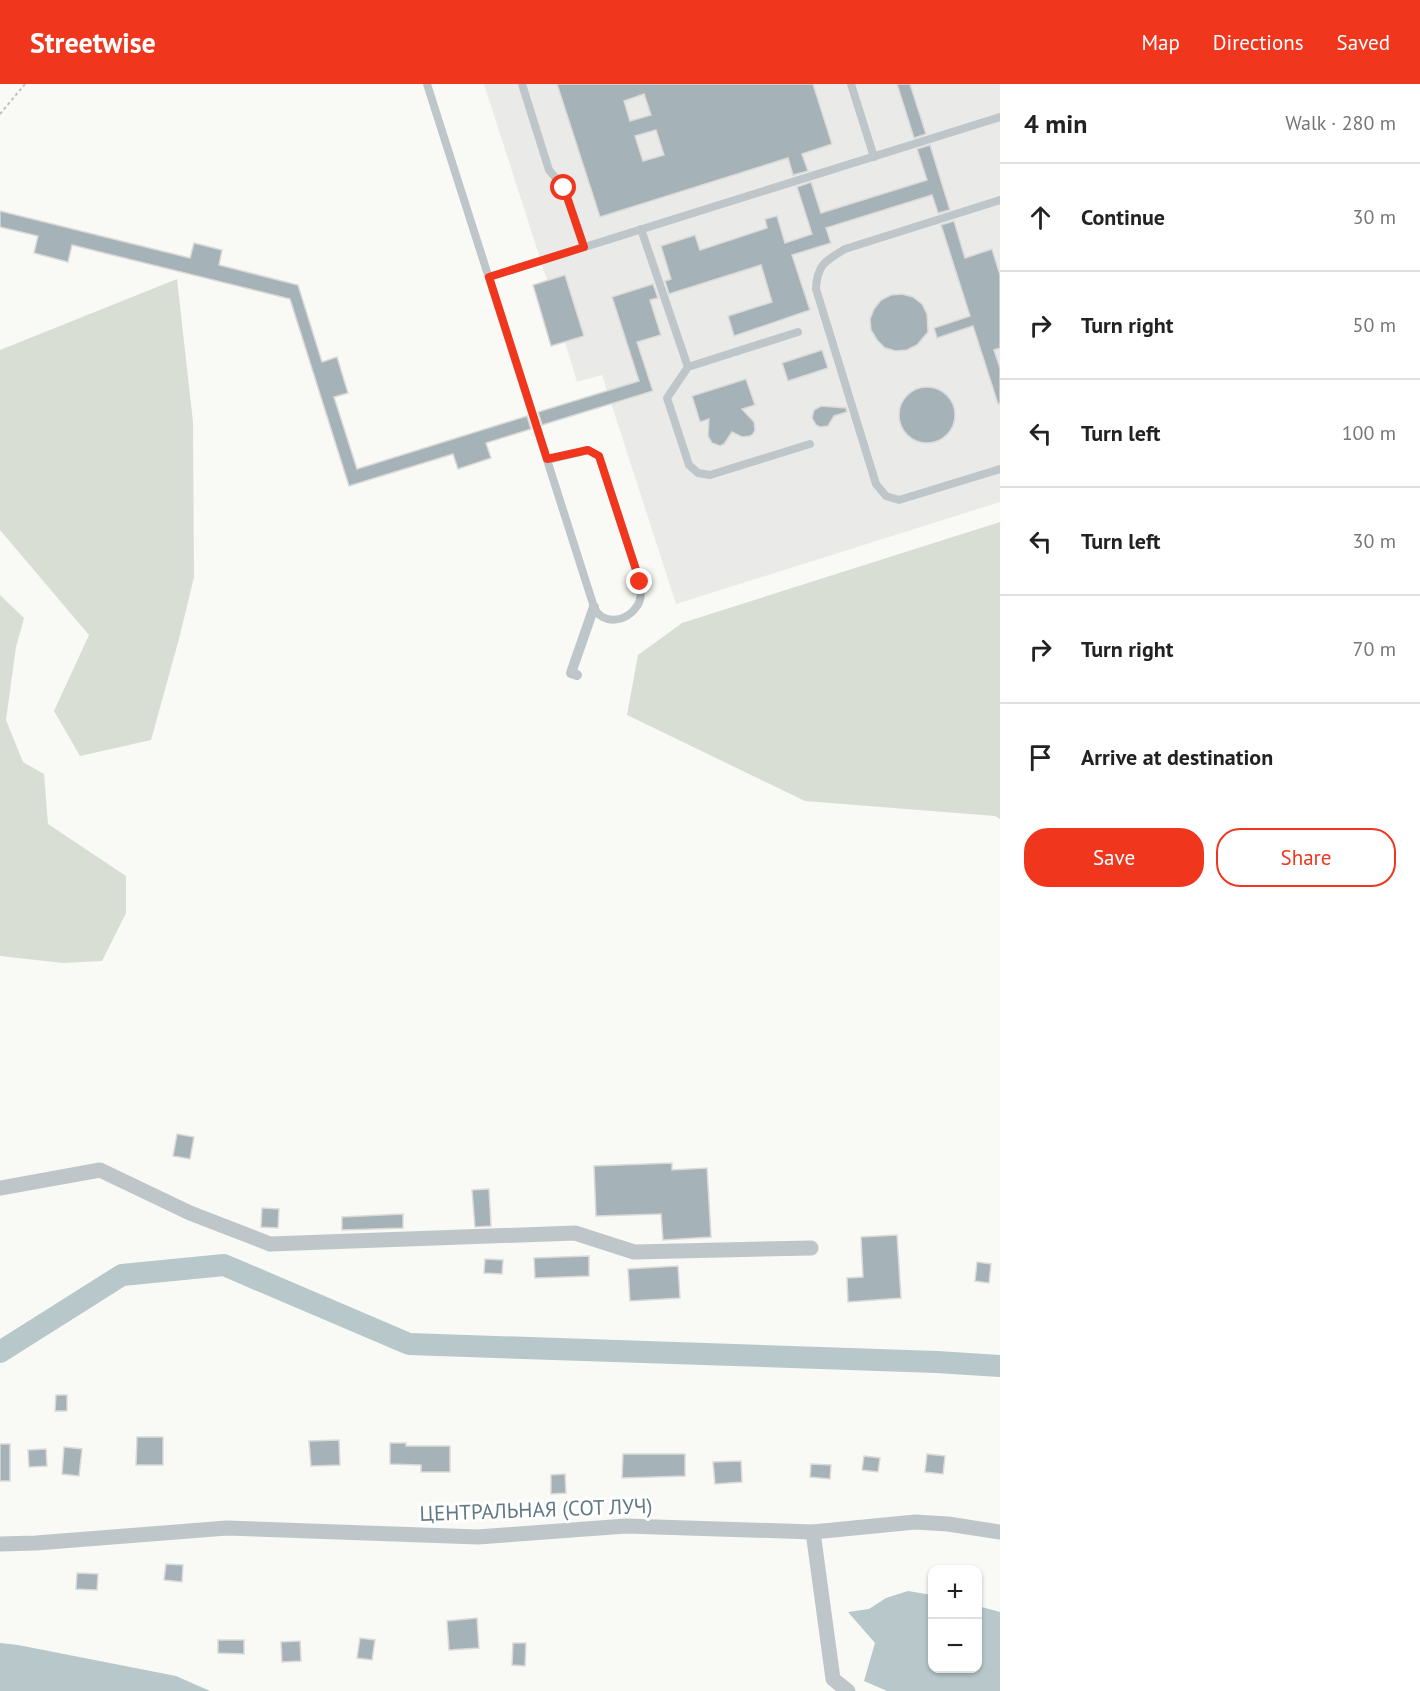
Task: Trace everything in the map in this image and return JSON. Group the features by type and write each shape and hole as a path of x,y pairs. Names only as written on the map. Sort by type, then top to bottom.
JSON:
{"street":[{"path":"577,675 571,673 594,607"},
{"path":"0,1188 100,1170 190,1213 270,1244 575,1233 633,1252 811,1248"},
{"name":"ЦЕНТРАЛЬНАЯ (СОТ ЛУЧ)","path":"0,1544 227,1528 478,1537 626,1526 813,1532 915,1522 948,1524 1000,1532"},
{"path":"813,1532 833,1679 848,1691"}],"lane":[{"path":"427,84 594,607 603,618 616,621 627,616 638,606 641,596 640,582 599,456 588,450 547,459"},
{"path":"522,84 549,170 564,188 584,247"},
{"path":"851,84 874,157"},
{"path":"489,277 1000,117"},
{"path":"1000,200 844,249 826,260 816,274 816,289 876,484 886,496 899,500 1000,469"},
{"path":"641,230 688,367"},
{"path":"798,332 688,367 667,398 689,465 699,473 710,475 810,444"}],"path":[{"path":"0,114 25,84"}],"shaded area":[{"path":"484,84 1000,84 1000,502 676,604 602,375 577,382 565,342 551,346 533,285 547,280"},
{"path":"177,279 193,422 194,577 151,740 80,756 54,711 89,635 0,530 0,350"},
{"path":"1000,522 1000,819 995,816 805,801 627,715 638,655 682,623"},
{"path":"0,595 24,618 16,647 6,720 23,762 44,774 48,824 126,876 126,913 102,961 63,963 0,956"},
{"path":"908,1591 928,1594 928,1673 982,1673 982,1607 1000,1612 1000,1691 887,1691 864,1681 875,1643 848,1612 869,1609 886,1598"},
{"path":"0,1643 176,1676 210,1691 0,1691"}],"building":[{"path":"557,84 813,84 832,144 802,154 808,171 793,175 788,158 600,217","holes":["644,94 651,115 630,121 624,101","656,130 664,155 643,161 635,136"]},
{"path":"897,84 910,84 926,134 914,138"},
{"path":"930,145 950,210 938,213 932,195 826,228 831,243 792,255 810,310 734,336 728,316 772,302 761,265 669,294 665,281 671,279 661,246 695,235 700,250 767,228 765,219 777,216 785,243 812,234 797,187 811,182 821,213 927,180 917,149"},
{"path":"0,211 190,258 194,243 222,250 219,265 298,285 322,362 337,357 348,393 334,397 357,469 527,416 531,429 486,443 491,458 458,469 453,454 349,486 290,299 72,245 68,262 34,253 38,236 0,227"},
{"path":"954,221 965,258 992,249 1000,275 1000,348 994,350 1000,368 1000,403 998,404 973,326 937,338 934,328 970,316 941,225"},
{"path":"565,275 584,336 551,346 533,285"},
{"path":"653,284 658,298 650,300 661,335 637,342 653,391 542,425 538,412 639,381 612,297"},
{"path":"902,294 913,297 922,304 927,314 928,332 917,345 907,350 896,351 885,348 877,340 871,330 870,319 881,300 891,295"},
{"path":"822,350 828,368 788,381 782,363"},
{"path":"746,379 755,405 742,409 754,422 753,434 742,437 732,432 724,444 720,446 712,443 708,436 709,419 700,422 692,396"},
{"path":"921,387 933,387 943,391 951,399 955,415 951,431 943,439 933,443 921,443 911,439 903,431 899,421 899,409 903,399 911,391"},
{"path":"821,406 846,408 847,412 834,416 828,426 820,427 812,418 814,410"},
{"path":"177,1134 194,1137 190,1159 173,1156"},
{"path":"672,1163 672,1170 707,1168 711,1237 663,1240 661,1214 596,1216 594,1166"},
{"path":"489,1189 491,1226 475,1227 472,1190"},
{"path":"262,1208 279,1209 278,1228 261,1227"},
{"path":"403,1214 403,1228 342,1230 342,1217"},
{"path":"897,1235 901,1298 848,1302 847,1278 863,1277 861,1237"},
{"path":"589,1256 589,1276 535,1278 534,1258"},
{"path":"485,1259 503,1260 502,1274 484,1273"},
{"path":"977,1262 991,1264 989,1283 975,1281"},
{"path":"678,1266 680,1298 630,1301 628,1269"},
{"path":"56,1395 67,1395 67,1411 55,1411"},
{"path":"137,1437 163,1437 163,1465 136,1465"},
{"path":"339,1440 340,1465 311,1466 309,1441"},
{"path":"390,1443 406,1443 406,1446 450,1446 450,1472 421,1472 421,1465 390,1464"},
{"path":"0,1444 10,1444 10,1481 0,1481"},
{"path":"64,1447 82,1449 79,1476 62,1474"},
{"path":"46,1449 47,1466 29,1467 28,1450"},
{"path":"623,1454 685,1454 685,1476 622,1478"},
{"path":"927,1454 945,1456 943,1474 925,1472"},
{"path":"864,1456 880,1458 878,1472 862,1470"},
{"path":"741,1461 742,1482 715,1484 713,1462"},
{"path":"811,1464 831,1465 830,1479 810,1477"},
{"path":"565,1474 566,1493 551,1494 551,1475"},
{"path":"166,1564 183,1565 182,1582 164,1580"},
{"path":"77,1573 98,1574 97,1590 76,1589"},
{"path":"477,1618 479,1648 449,1650 447,1621"},
{"path":"360,1638 375,1640 372,1660 357,1658"},
{"path":"218,1640 244,1640 244,1654 218,1653"},
{"path":"300,1641 301,1661 282,1662 281,1642"},
{"path":"513,1643 526,1643 525,1666 512,1665"}],"waterway":[{"path":"0,1352 122,1275 224,1265 409,1344 1000,1366"}],"route":[{"path":"564,188 584,247 489,277 547,459 588,450 599,456 640,582"}]}
